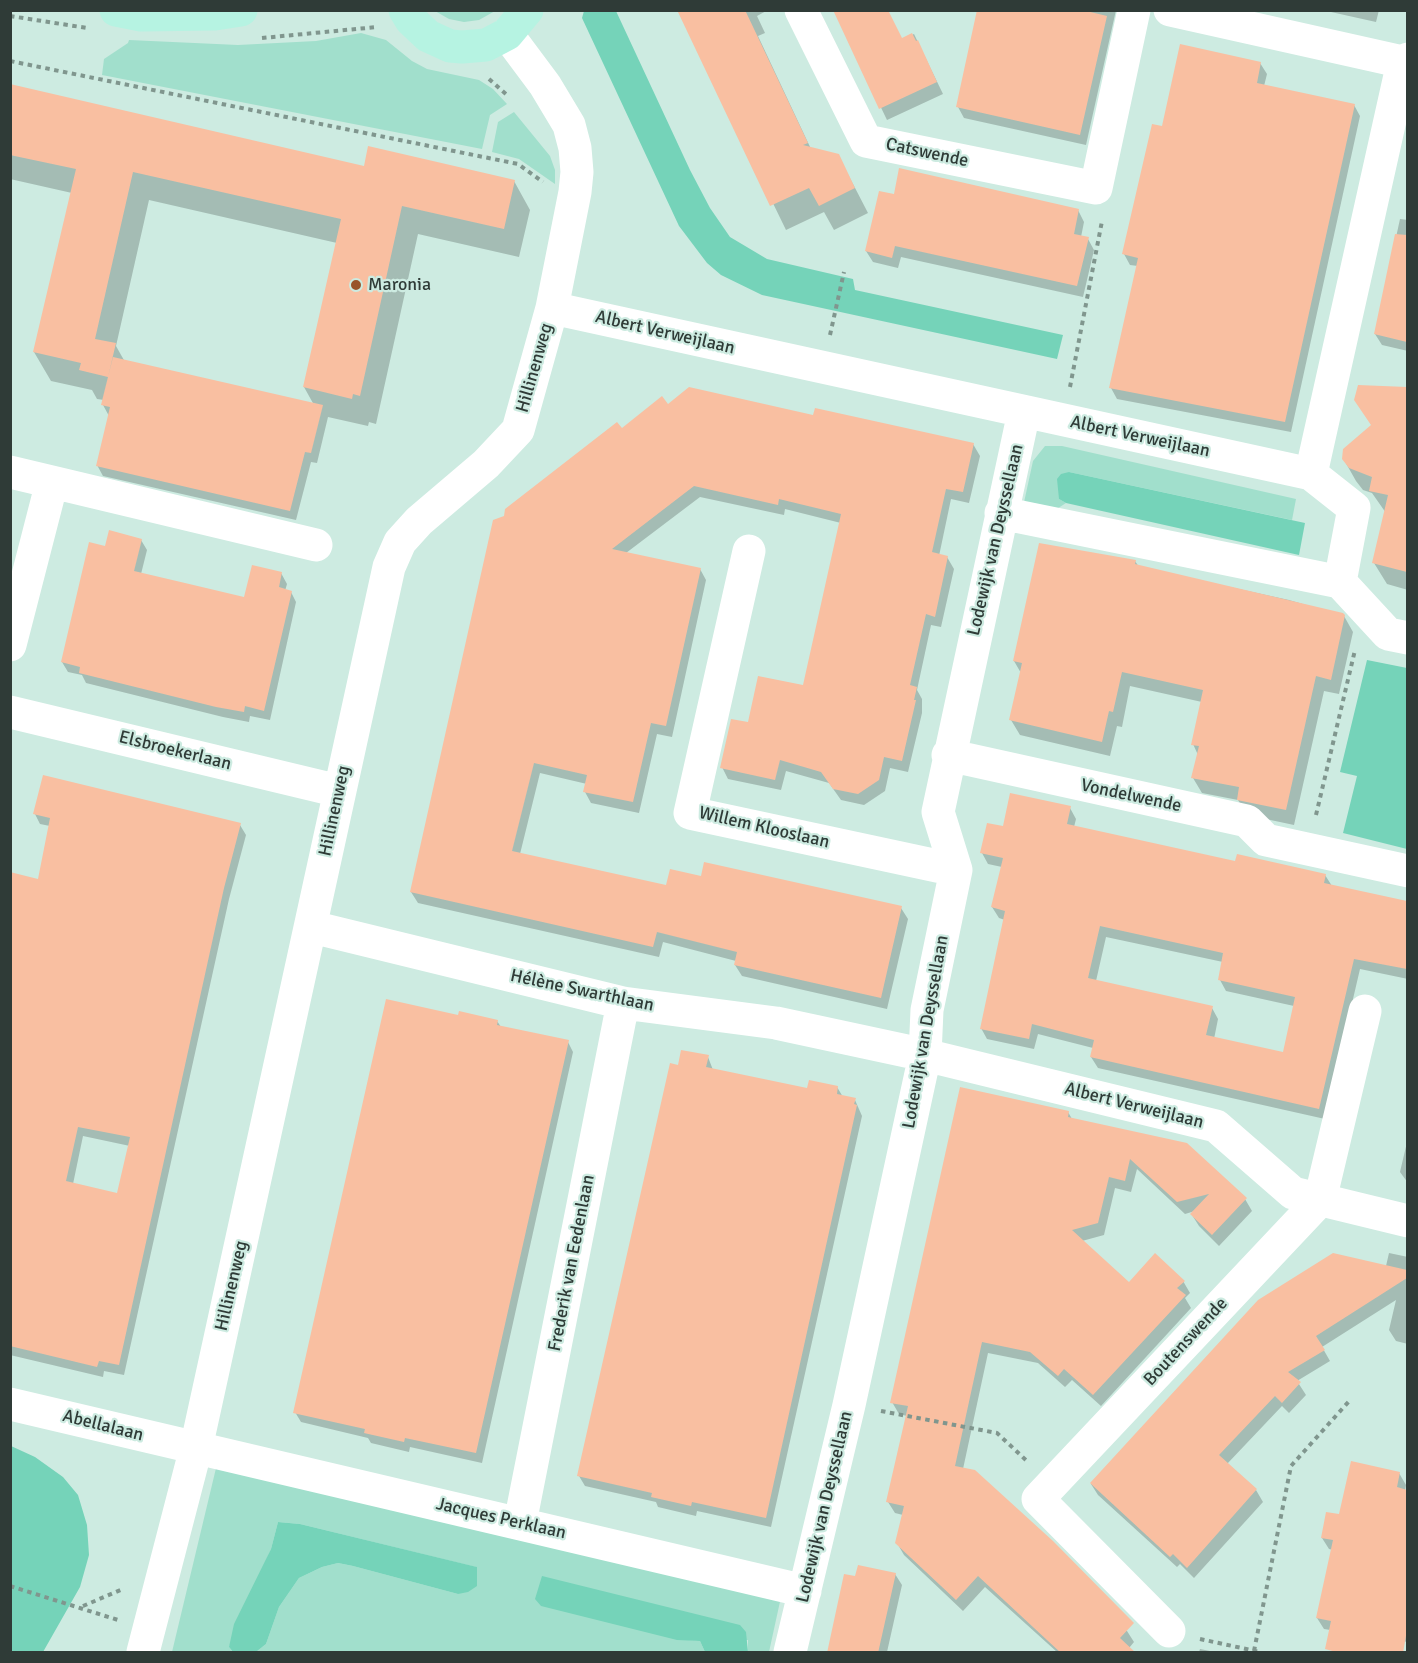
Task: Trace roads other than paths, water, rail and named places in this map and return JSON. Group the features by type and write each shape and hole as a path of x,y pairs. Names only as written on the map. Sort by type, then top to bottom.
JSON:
{"main road":[{"path":"116,10 152,15 215,14 241,10"},
{"path":"405,10 428,36 450,46 486,45 517,22"}],"street":[{"name":"Catswende","path":"801,10 866,141 1095,188 1134,10"},
{"path":"1170,10 1405,60 1311,474 1354,508 1340,582"},
{"name":"Hillinenweg","path":"143,1653 196,1448 312,927 339,791 392,561 400,542 419,521 486,464 518,430 552,308 577,172 569,125 544,85 517,22"},
{"name":"Albert Verweijlaan","path":"552,308 1311,474"},
{"name":"Lodewijk van Deyssellaan","path":"790,1653 849,1405 925,1055 927,1010 956,870 938,812 948,755 1024,412"},
{"path":"10,472 316,545"},
{"path":"10,645 52,482"},
{"path":"1001,513 1340,582 1388,634 1407,638"},
{"name":"Willem Klooslaan","path":"749,551 690,813 956,870"},
{"name":"Elsbroekerlaan","path":"10,712 339,791"},
{"name":"Vondelwende","path":"948,755 1247,821 1266,840 1407,871"},
{"name":"Hélène Swarthlaan","path":"312,927 623,1003 776,1023 925,1055"},
{"name":"Frederik van Eedenlaan","path":"520,1523 623,1003"},
{"path":"1320,1200 1365,1011"},
{"name":"Albert Verweijlaan","path":"925,1055 1216,1126 1293,1193 1407,1221"},
{"name":"Boutenswende","path":"1169,1631 1038,1499 1320,1200"},
{"name":"Abellalaan","path":"10,1404 196,1448"},
{"name":"Jacques Perklaan","path":"196,1448 806,1591"}],"place":[{"name":"Maronia","path":"356,285"}]}
